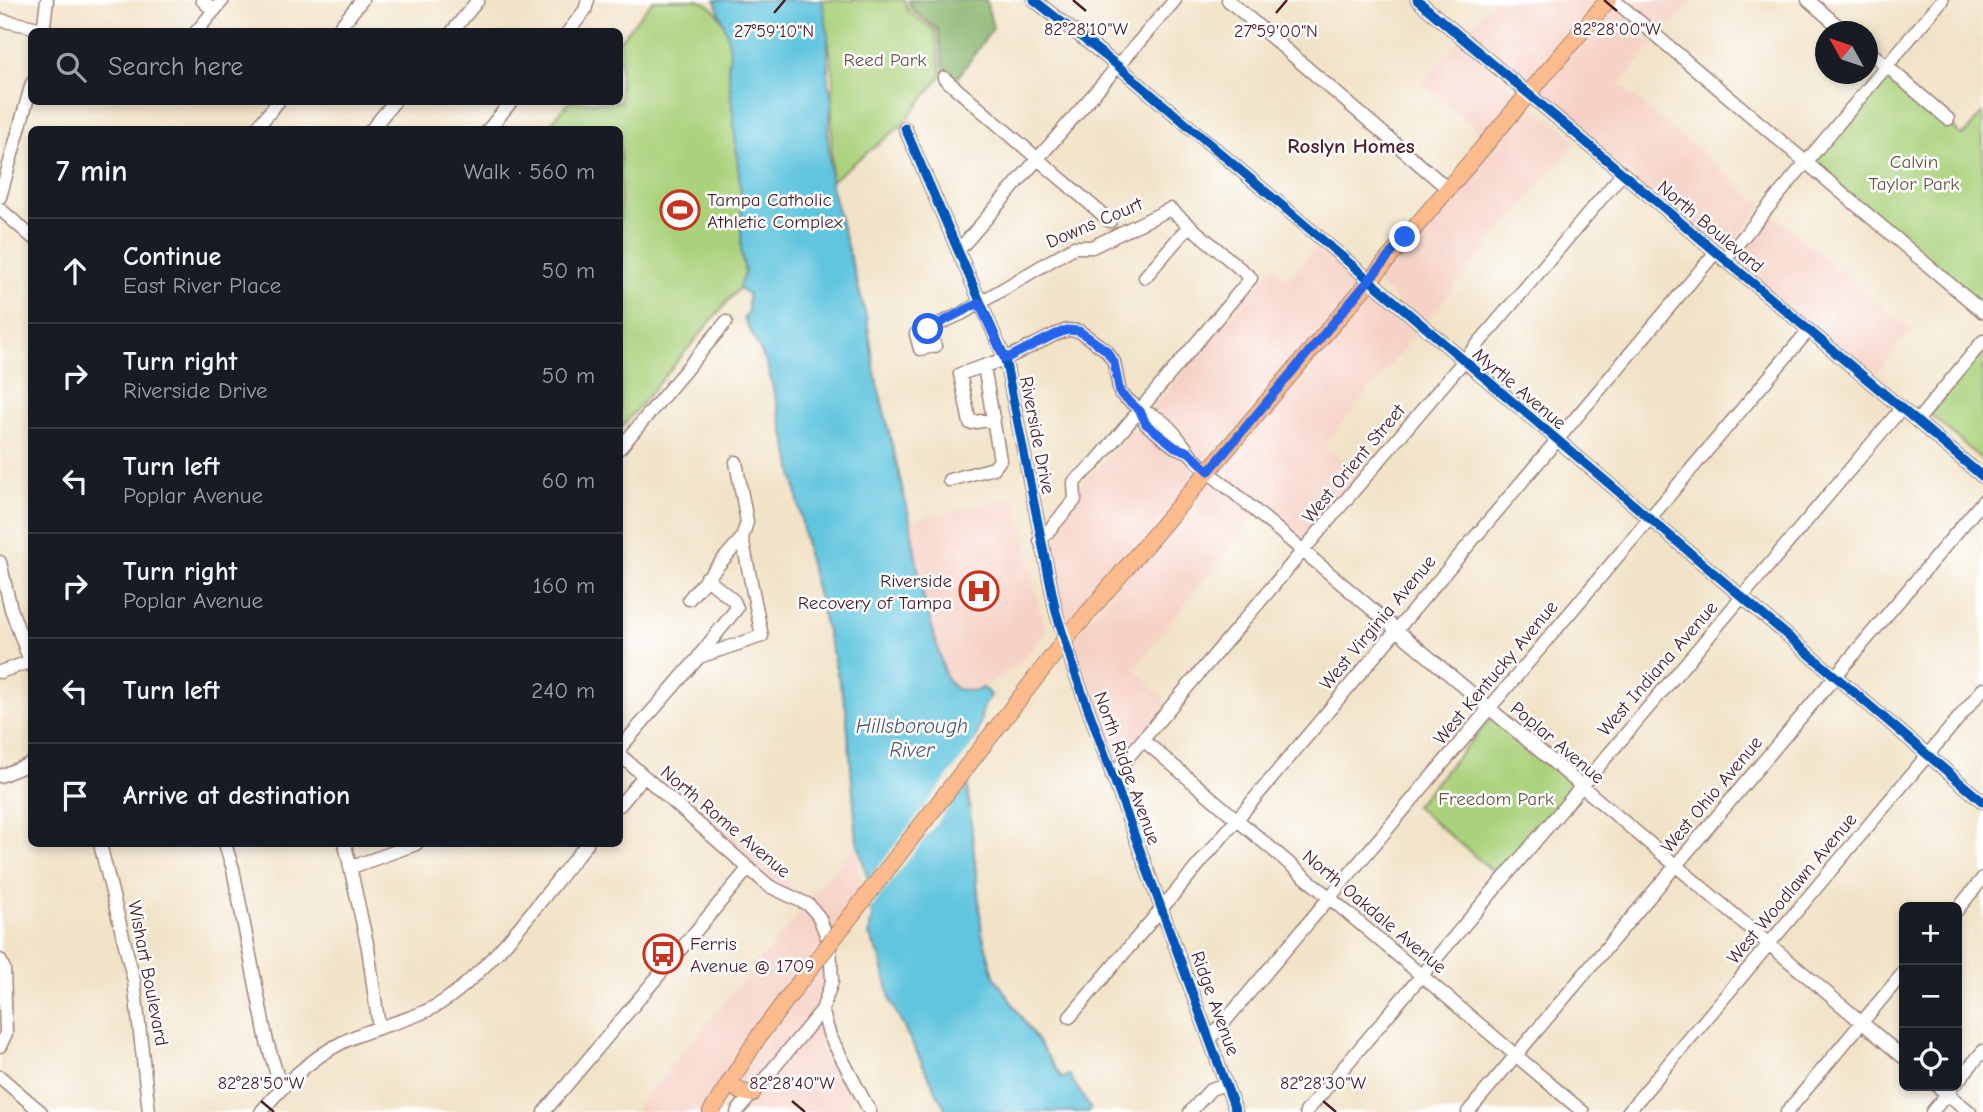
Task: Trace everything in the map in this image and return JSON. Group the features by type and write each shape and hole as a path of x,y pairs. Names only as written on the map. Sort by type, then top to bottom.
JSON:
{"main road":[{"path":"711,1112 795,988 1065,639 1526,93 1608,0"},
{"path":"730,1081 739,1091 752,1094"}],"street":[{"path":"43,28 47,0"},
{"path":"202,0 214,10"},
{"path":"199,28 223,0"},
{"path":"339,28 362,0"},
{"path":"455,28 478,0"},
{"path":"571,28 585,10 588,0"},
{"name":"Myrtle Avenue","path":"1034,0 1118,66 1983,802"},
{"path":"958,251 1175,0"},
{"path":"1227,0 1447,188"},
{"name":"North Boulevard","path":"1417,0 1983,477"},
{"path":"1614,0 1983,312"},
{"path":"1808,0 1832,21"},
{"name":"West Virginia Avenue","path":"1070,1017 1555,440 1805,161 1942,0"},
{"path":"0,20 34,28"},
{"path":"1878,60 1948,119"},
{"path":"944,78 1110,221"},
{"path":"0,197 28,95"},
{"path":"258,126 276,105"},
{"path":"374,126 392,105"},
{"path":"491,126 509,105"},
{"name":"Riverside Drive","path":"905,128 1005,359 1040,541 1065,639"},
{"name":"West Orient Street","path":"1112,776 1622,174"},
{"path":"0,209 28,234"},
{"name":"Downs Court","path":"979,303 1074,247 1092,247 1170,209 1251,278 1140,411"},
{"path":"1145,277 1189,226"},
{"path":"928,329 979,303"},
{"path":"623,445 726,322"},
{"name":"Poplar Avenue","path":"1005,359 1067,330 1079,331 1106,350 1114,362 1120,393 1140,411 1146,424 1175,447 1189,452 1899,1054"},
{"name":"West Kentucky Avenue","path":"1210,1039 1808,331"},
{"path":"1917,421 1983,341"},
{"path":"993,419 970,423 960,374 1005,359"},
{"path":"949,480 994,468 1000,460 984,366"},
{"name":"West Indiana Avenue","path":"1306,1112 1901,409"},
{"path":"1040,541 1075,500 1074,482 1095,463 1140,411"},
{"path":"689,599 742,538 747,523 736,462"},
{"name":"West Ohio Avenue","path":"1468,1112 1983,501"},
{"path":"699,657 762,636 742,538"},
{"path":"0,562 28,658"},
{"path":"623,745 699,657 737,608 730,597 706,578"},
{"name":"North Ridge Avenue","path":"1065,639 1112,776 1162,907"},
{"path":"0,672 28,665"},
{"name":"West Woodlawn Avenue","path":"1628,1112 1983,689"},
{"name":"North Oakdale Avenue","path":"1143,740 1583,1112"},
{"name":"North Rome Avenue","path":"623,758 769,886 809,905 827,930 831,945 832,981 822,1010"},
{"path":"0,776 28,765"},
{"path":"623,801 644,776"},
{"name":"Wishart Boulevard","path":"101,847 134,981 149,1112"},
{"path":"226,847 233,869 267,1042 281,1088"},
{"path":"346,847 352,867 380,1028"},
{"path":"352,867 408,847"},
{"path":"261,1112 281,1088 329,1050 425,1012 465,985 584,847"},
{"path":"544,1112 748,869"},
{"path":"1962,904 1983,878"},
{"name":"Ridge Avenue","path":"1162,907 1236,1112"},
{"path":"0,960 4,969 6,1033 0,1046"},
{"path":"1787,1112 1899,978"},
{"path":"737,1112 822,1010"},
{"path":"822,1010 830,1036 870,1112"},
{"path":"1962,1073 1983,1051"},
{"path":"0,1077 41,1112"},
{"path":"1190,1112 1211,1089 1226,1084"},
{"path":"1932,1112 1946,1091"},
{"path":"1952,1091 1970,1112"}],"shaded area":[{"path":"1494,0 1601,0 1525,86 1464,34"},
{"path":"1620,0 1693,0 1662,35"},
{"path":"1611,4 1656,42 1619,85 1763,205 1723,254 1533,93"},
{"path":"1458,41 1520,93 1484,136 1421,82"},
{"path":"1527,99 1576,141 1424,324 1375,281"},
{"path":"1770,212 1911,330 1873,379 1730,260"},
{"path":"1318,244 1362,281 1208,464 1192,449 1184,435 1152,409 1273,266 1288,280"},
{"path":"1369,288 1419,330 1324,445 1362,476 1303,545 1215,471"},
{"path":"1141,422 1202,471 1067,630 1045,542 1079,486"},
{"path":"1209,477 1255,516 1134,668 1168,704 1114,766 1071,641"},
{"name":"Riverside Recovery of Tampa","path":"1017,496 1046,632 1019,664 983,688 975,691 956,689 946,678 941,664 921,588 910,521"},
{"path":"703,809 805,898 809,897 855,847 863,892 832,932 823,915 782,889 705,825"},
{"path":"804,908 816,919 825,941 706,1112 633,1112"},
{"path":"826,955 827,980 817,1009 749,1090 736,1081"},
{"path":"820,1020 855,1093 840,1112 743,1112"}],"green space":[{"name":"Tampa Catholic Athletic Complex","path":"653,0 698,0 715,10 721,18 730,46 728,65 742,203 741,250 745,273 739,288 623,425 623,126 548,126 566,105 623,105 623,36"},
{"name":"Reed Park","path":"822,0 905,0 908,11 935,31 942,75 902,125 831,181 833,70"},
{"path":"909,0 986,0 993,28 955,81 945,73 938,30 911,9"},
{"name":"Calvin Taylor Park","path":"1885,70 1963,136 1983,112 1983,307 1814,165 1813,157 1873,84 1878,84 1878,78"},
{"path":"1980,353 1983,355 1983,461 1930,414"},
{"name":"Freedom Park","path":"1492,717 1577,787 1501,878 1415,806"}],"water":[{"name":"Hillsborough River","path":"715,0 822,0 828,34 828,81 832,100 828,134 831,186 867,320 875,373 910,521 921,588 946,678 956,689 975,691 983,688 991,695 983,708 967,782 982,933 994,976 1062,1078 1069,1075 1091,1109 1089,1112 947,1112 891,1002 880,956 869,935 872,915 867,876 857,840 846,708 807,552 790,456 767,364 744,318 748,312 748,294 739,288 745,273 741,250 742,203 728,65 729,48"}],"pier":[{"path":"980,735 971,779 868,912 865,884"}],"cycle path":[{"path":"1034,0 1118,66 1983,802"},
{"path":"1417,0 1983,477"},
{"path":"905,128 1005,359 1056,612 1075,673 1236,1112"}],"place":[{"name":"Tampa Catholic Athletic Complex","path":"680,210"},
{"name":"Riverside Recovery of Tampa","path":"979,591"},
{"name":"Ferris Avenue @ 1709","path":"663,954"}],"district":[{"name":"Roslyn Homes","path":"1351,146"}],"route":[{"path":"928,329 979,303 1005,359 1067,330 1079,331 1106,350 1114,362 1120,393 1140,411 1146,424 1175,447 1189,452 1209,471 1405,237"}]}
